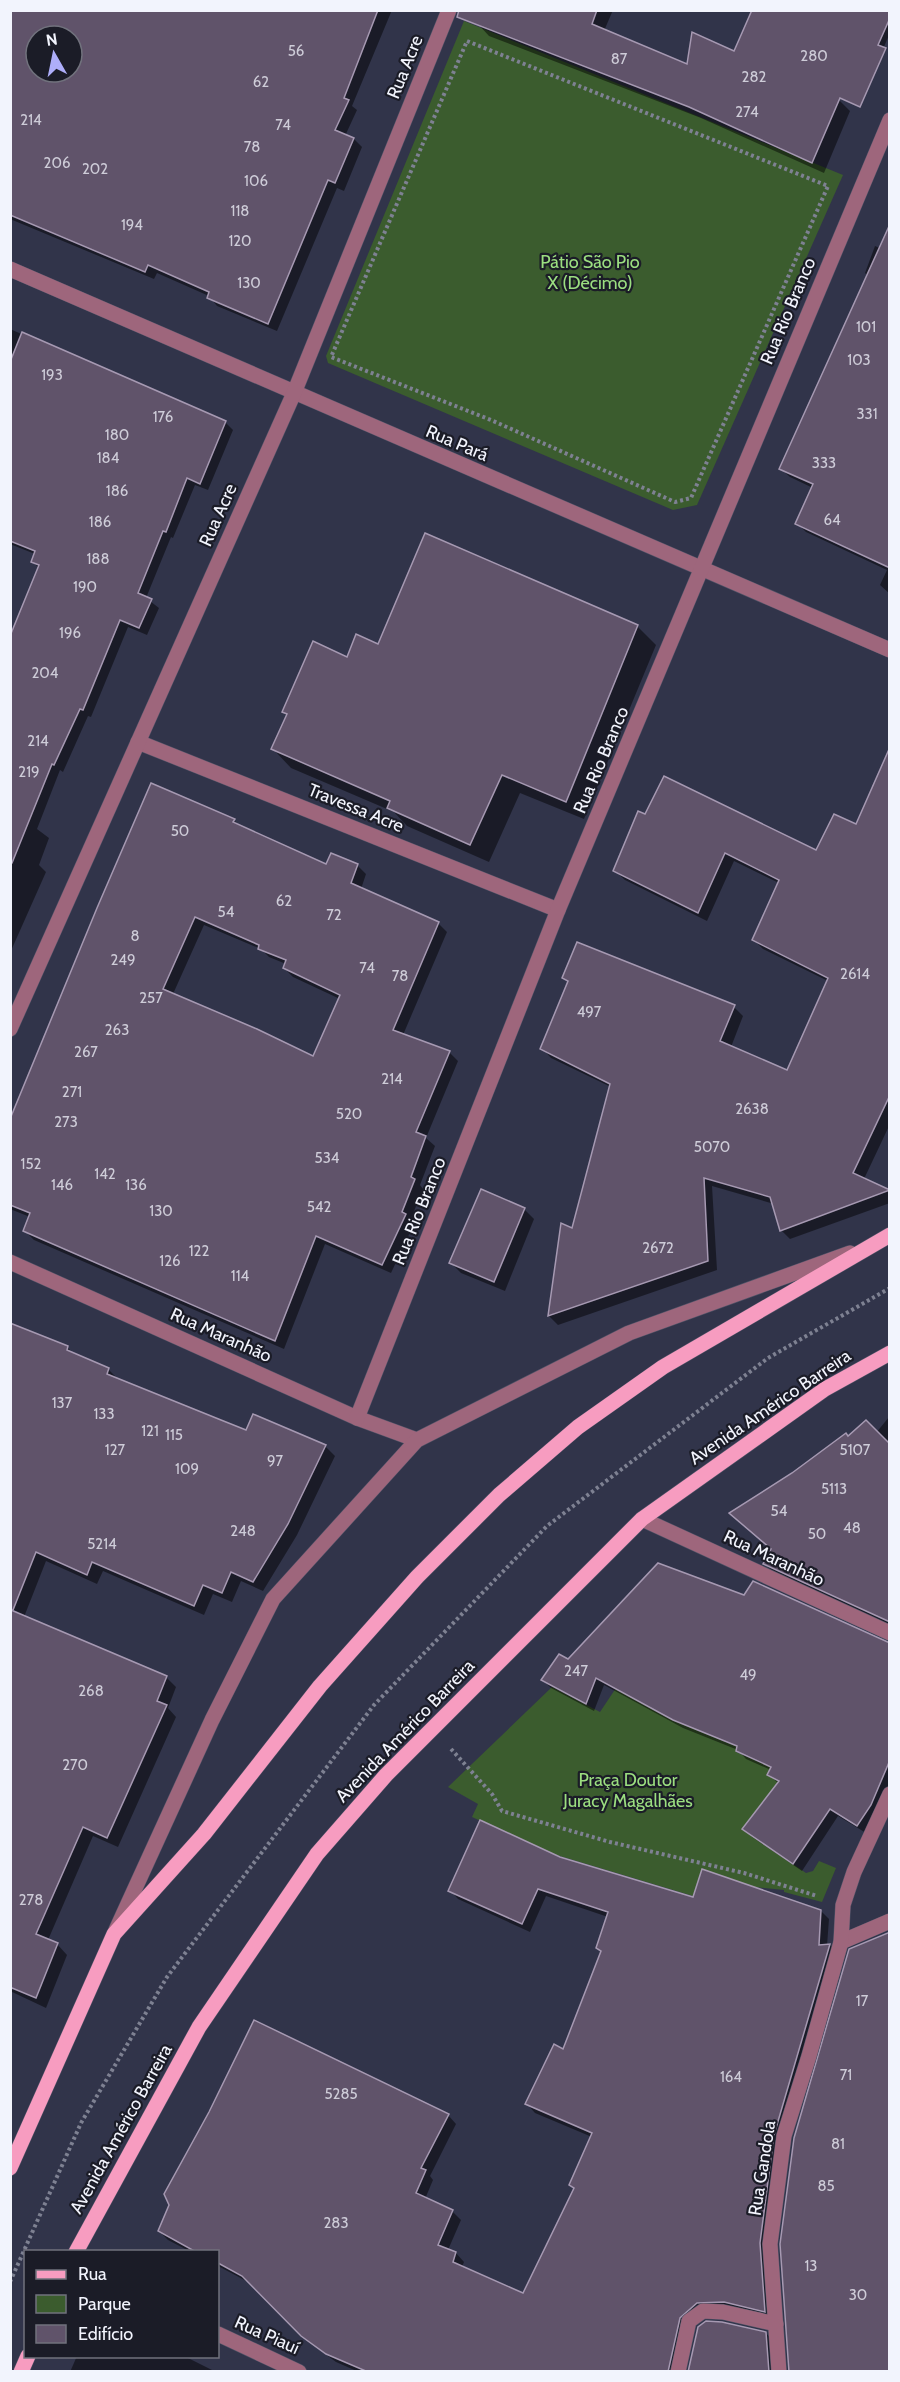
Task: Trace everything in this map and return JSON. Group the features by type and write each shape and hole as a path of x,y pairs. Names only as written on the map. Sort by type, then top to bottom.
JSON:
{"main road":[{"path":"10,2168 114,1934 204,1834 335,1669 417,1576 499,1496 578,1426 663,1367 864,1248 890,1235"},
{"name":"Avenida Américo Barreira","path":"77,2250 199,2027 317,1854 386,1775 642,1519 825,1389 890,1353"},
{"path":"21,2372 27,2358"}],"street":[{"name":"Rua Acre","path":"10,1029 294,393 449,10"},
{"name":"Rua Rio Branco","path":"357,1418 558,910 890,120"},
{"name":"Rua Pará","path":"10,269 890,650"},
{"name":"Travessa Acre","path":"138,742 558,910"},
{"path":"114,1934 212,1720 273,1599 417,1440 629,1333 864,1248"},
{"name":"Rua Maranhão","path":"10,1262 357,1418 417,1440"},
{"name":"Rua Maranhão","path":"642,1519 890,1633"},
{"name":"Rua Gandola","path":"779,2372 770,2244 783,2136 809,2056 841,1942 843,1905 854,1872 890,1794"},
{"path":"841,1942 890,1921"},
{"path":"678,2372 689,2321 703,2311 723,2312 776,2324"},
{"name":"Rua Piauí","path":"219,2334 299,2372"}],"path":[{"path":"467,41 828,186 691,498 675,502 491,420 331,357 467,41"},
{"path":"431,1729 492,1794 502,1811 610,1842 744,1873 843,1905"}],"green space":[{"name":"Pátio São Pio X (Décimo)","path":"464,21 843,175 697,505 673,510 328,363 326,356"},
{"name":"Praça Doutor Juracy Magalhães","path":"620,1682 645,1705 667,1717 672,1708 737,1746 736,1752 771,1767 767,1775 779,1781 742,1829 806,1873 813,1871 819,1861 836,1868 822,1902 784,1892 784,1890 745,1886 702,1870 693,1896 553,1854 472,1817 478,1804 448,1787 552,1687 600,1712"}],"building":[{"path":"10,10 378,10 344,98 349,100 335,130 354,138 335,183 328,180 268,324 207,298 209,292 148,265 145,272 10,215"},
{"path":"459,10 597,10 592,24 687,64 692,32 734,51 752,10 890,10 890,18 878,45 886,48 860,107 840,98 812,163 689,107 457,17"},
{"path":"890,224 890,568 795,524 813,484 779,469"},
{"path":"22,332 226,421 200,484 187,478 166,532 163,531 138,593 152,599 139,628 120,620 83,710 80,709 54,765 52,764 12,863 10,863 10,636 39,565 31,562 35,551 10,541 10,362"},
{"path":"425,533 638,625 566,802 502,775 470,845 387,808 390,801 271,749 287,714 282,712 313,641 347,657 356,634 378,644"},
{"path":"890,747 890,1095 853,1173 890,1190 780,1231 770,1197 704,1178 708,1261 548,1316 561,1223 572,1228 610,1084 540,1049 568,981 562,978 577,942 735,1005 720,1041 787,1070 828,978 752,940 779,880 725,853 698,913 613,871 638,811 645,814 664,776 816,850 834,814 856,824"},
{"path":"151,783 235,819 233,822 326,864 331,853 358,864 351,883 439,922 393,1030 450,1051 416,1132 426,1136 411,1177 415,1179 402,1212 406,1214 382,1265 316,1236 275,1341 23,1231 30,1213 10,1205 10,1119","holes":["195,917 259,945 258,949 286,960 283,968 340,995 313,1056 257,1029 163,989"]},
{"path":"481,1189 525,1208 494,1282 449,1263"},
{"path":"10,1323 68,1346 67,1350 109,1368 107,1374 246,1430 253,1414 326,1445 288,1524 253,1582 231,1572 222,1593 203,1585 194,1606 92,1562 87,1575 36,1552 13,1610 11,1610 167,1676 157,1701 167,1705 107,1838 83,1827 36,1934 58,1943 36,1998 12,1988 10,1992"},
{"path":"866,1420 890,1444 890,1622 763,1564 771,1549 729,1513 792,1473 846,1433 848,1436"},
{"path":"658,1563 744,1595 753,1581 890,1643 890,1760 871,1805 857,1826 830,1809 793,1864 742,1829 779,1781 767,1775 771,1767 736,1751 737,1746 673,1720 596,1678 586,1704 541,1680 559,1654 568,1659"},
{"path":"480,1820 560,1857 693,1897 702,1869 821,1910 819,1945 830,1944 774,2135 760,2243 765,2312 724,2302 697,2303 680,2318 668,2372 368,2372 326,2354 301,2336 242,2276 219,2264 219,2250 192,2250 158,2231 169,2205 164,2194 209,2112 254,2020 449,2114 421,2168 426,2170 416,2193 453,2210 438,2245 456,2252 453,2262 523,2293 574,2188 569,2185 592,2133 525,2104 554,2044 563,2049 601,1951 596,1948 608,1912 538,1889 522,1924 448,1891"},
{"path":"890,1932 890,2372 789,2372 780,2244 794,2138 849,1949"},
{"path":"706,2321 722,2322 766,2332 769,2372 688,2372 698,2327"}]}
